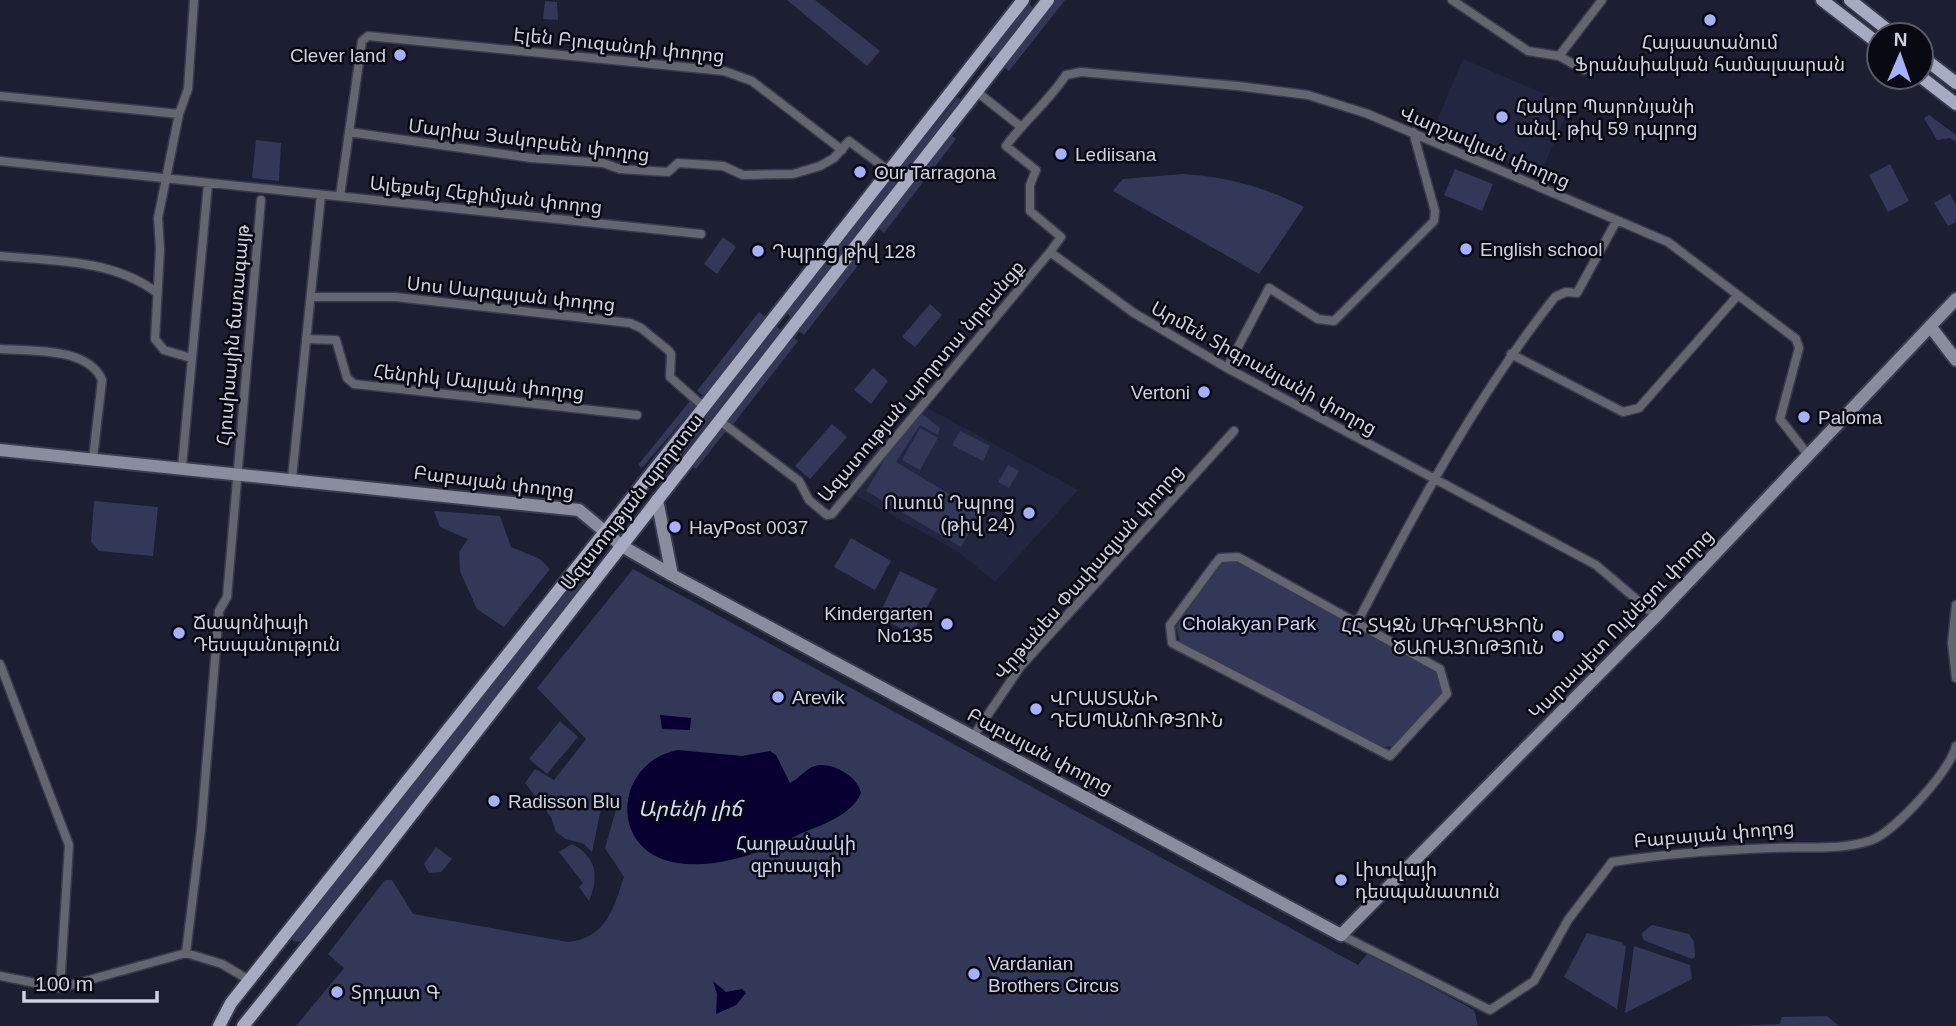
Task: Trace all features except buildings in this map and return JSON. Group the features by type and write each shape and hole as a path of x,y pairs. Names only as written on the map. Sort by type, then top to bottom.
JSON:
{"main road":[{"name":"Ազատության պողոտա","path":"219,1026 231,1003 249,980 1023,0"},
{"name":"Ազատության պողոտա","path":"243,1026 1048,0"},
{"path":"1822,0 1865,33"},
{"path":"1850,0 1876,21"},
{"path":"1935,67 1956,83"},
{"path":"1935,87 1956,104"},
{"path":"257,1011 245,1007 243,995 266,964 269,955"},
{"path":"212,1026 231,1003"}],"street":[{"path":"191,358 158,345 156,292 160,249 158,218 179,114 188,89 194,0"},
{"path":"1452,0 1528,51 1559,56 1584,70"},
{"path":"1559,56 1602,0"},
{"name":"Էլեն Բյուզանդի փողոց","path":"349,132 362,41 368,36 724,71 752,81 842,149"},
{"name":"Վարշավյան փողոց","path":"1020,126 1050,99 1066,75 1080,72 1308,95 1413,132 1668,242 1799,343 1780,419 1809,456"},
{"path":"977,92 1020,126 1006,146 1036,170 1030,185 1030,211 1061,237 1050,252"},
{"path":"0,96 179,114"},
{"path":"340,196 349,132"},
{"name":"Մարիա Յակոբսեն փողոց","path":"349,132 531,158 603,163 620,169 668,173 678,163 723,166 743,175 793,174 820,166 842,149"},
{"path":"1227,368 1269,288 1318,319 1334,321 1435,216 1413,132"},
{"path":"842,149 849,141 889,171"},
{"name":"Ալեքսեյ Հեքիմյան փողոց","path":"0,161 701,234"},
{"path":"181,467 208,184"},
{"path":"292,478 321,195"},
{"name":"Հյուսիսային ճառագայթ","path":"186,953 202,818 219,611 227,597 261,200"},
{"path":"1358,621 1433,478 1511,354 1555,297 1566,292 1577,293 1617,220"},
{"name":"Ազատության պողոտա նրբանցք","path":"720,421 799,481 809,500 827,515 832,514 1050,252"},
{"name":"Արմեն Տիգրանյանի փողոց","path":"1050,252 1134,313 1227,368 1596,565 1656,616"},
{"path":"0,256 96,266 121,272 156,292"},
{"path":"1511,354 1623,412 1631,412 1639,408 1738,295"},
{"name":"Սոս Սարգսյան փողոց","path":"310,297 395,298 636,324 668,350 671,354 670,377 704,407"},
{"name":"Կարապետ Ուլնեցու փողոց","path":"1341,935 1656,616 1956,301"},
{"path":"1928,329 1956,360"},
{"name":"Հենրիկ Մալյան փողոց","path":"306,339 336,340 347,378 354,384 637,415"},
{"path":"0,349 81,358 98,371 102,380 93,458"},
{"name":"Վրթանես Փափազյան փողոց","path":"972,738 1021,667 1234,431"},
{"name":"Բաբայան փողոց","path":"0,450 236,472 579,510 622,546 671,575 1341,935 1490,1010 1534,981 1568,920 1612,862 1757,848 1853,844 1872,840 1894,827 1944,767 1956,746"},
{"path":"657,500 671,575"},
{"path":"1238,557 1358,621 1440,669 1444,676 1447,694 1391,756 1172,643 1170,625 1220,558 1238,557"},
{"path":"1956,605 1952,643 1956,678"},
{"path":"0,664 69,845 60,988"},
{"path":"0,976 60,988 186,953 222,964 249,980"}],"shaded area":[{"name":"Հակոբ Պարոնյանի անվ. թիվ 59 դպրոց","path":"1463,59 1570,105 1540,175 1433,130"},
{"path":"924,406 1078,490 995,582 957,551 855,495"}],"green space":[{"path":"787,0 815,0 880,51 867,66"},
{"path":"1053,0 1065,0 1009,71 1001,65"},
{"path":"545,1 557,2 558,20 543,19"},
{"path":"1029,4 1033,8 993,59 988,55"},
{"path":"958,97 960,99 954,110 791,317 786,312"},
{"path":"1929,115 1956,135 1956,142 1950,138 1937,140 1924,118"},
{"path":"947,132 956,139 884,233 876,226"},
{"path":"256,140 281,143 279,181 252,178"},
{"path":"1890,164 1909,201 1888,212 1869,175"},
{"path":"1455,169 1493,184 1482,211 1444,195"},
{"path":"1183,174 1246,184 1304,207 1259,274 1113,191 1123,179"},
{"path":"1950,194 1956,205 1956,222 1948,226 1934,203"},
{"path":"723,237 736,247 717,274 704,264"},
{"path":"863,244 870,250 804,335 797,330"},
{"path":"930,304 942,315 915,347 902,337"},
{"path":"759,312 766,317 704,396 697,391"},
{"path":"776,326 781,330 661,481 656,477"},
{"path":"791,335 798,341 731,427 724,421"},
{"path":"873,368 888,381 871,404 854,390"},
{"path":"690,401 695,406 642,468 638,465"},
{"path":"921,413 940,428 938,435 920,425 896,462 981,513 961,547 866,491 886,457"},
{"path":"832,424 847,437 810,479 795,466"},
{"path":"720,426 726,431 696,469 690,465"},
{"path":"920,428 938,438 920,470 902,460"},
{"path":"960,431 990,446 983,461 952,445"},
{"path":"1008,465 1019,471 1009,488 998,482"},
{"path":"94,501 158,507 153,556 99,551 91,542"},
{"path":"434,511 500,516 511,547 540,559 550,569 504,627 477,609 460,571 459,552 468,539 440,527"},
{"path":"851,538 891,561 875,590 834,567"},
{"name":"Cholakyan Park","path":"1236,562 1439,673 1441,694 1394,746 1380,747 1180,642 1176,627 1221,563"},
{"name":"Հաղթանակի զբոսայգի","path":"633,569 1358,965 1368,953 1474,1010 1478,1026 296,1026 344,968 328,954 385,880 392,880 413,914 568,942 591,935 606,920 624,877 605,848 616,810 602,804 592,852 584,844 566,839 556,832 551,817 525,783 535,769 554,780 586,739 537,688"},
{"path":"900,571 937,589 912,634 878,617"},
{"path":"578,575 587,582 302,942 293,941 292,937"},
{"path":"560,721 578,737 547,774 529,759"},
{"path":"572,844 587,855 594,868 594,884 589,901 579,887 583,883 559,852"},
{"path":"436,847 452,859 441,872 429,873 424,864"},
{"path":"1652,925 1689,934 1694,942 1695,957 1692,959 1643,940 1642,933"},
{"path":"1587,933 1621,942 1626,947 1617,1009 1564,977"},
{"path":"1634,946 1690,965 1692,979 1625,1013"},
{"path":"1827,1016 1839,1026 1729,1026 1780,1024 1782,1017"}],"water":[{"path":"660,715 691,718 690,730 662,729"},
{"name":"Արենի լիճ","path":"678,750 742,756 770,751 776,755 790,783 812,767 826,765 849,775 861,793 850,808 835,819 754,853 705,864 672,862 651,854 637,840 629,824 627,805 632,787 641,771 657,758"},
{"path":"713,981 726,992 742,989 746,993 736,1005 716,1014 717,994"}],"place":[{"name":"Հայաստանում Ֆրանսիական համալսարան","path":"1710,20"},
{"name":"Clever land","path":"400,55"},
{"name":"Հակոբ Պարոնյանի անվ. թիվ 59 դպրոց","path":"1502,117"},
{"name":"Lediisana","path":"1061,154"},
{"name":"Our Tarragona","path":"860,172"},
{"name":"English school","path":"1466,249"},
{"name":"Դպրոց թիվ 128","path":"758,251"},
{"name":"Vertoni","path":"1204,392"},
{"name":"Paloma","path":"1804,417"},
{"name":"Ուսում Դպրոց (թիվ 24)","path":"1029,513"},
{"name":"HayPost 0037","path":"675,527"},
{"name":"Kindergarten No135","path":"947,624"},
{"name":"Ճապոնիայի Դեսպանություն","path":"179,633"},
{"name":"ՀՀ ՏԿԶՆ ՄԻԳՐԱՑԻՈՆ ԾԱՌԱՅՈւԹՅՈւՆ","path":"1558,636"},
{"name":"Arevik","path":"778,697"},
{"name":"ՎՐԱՍՏԱՆԻ ԴԵՍՊԱՆՈՒԹՅՈՒՆ","path":"1036,709"},
{"name":"Radisson Blu","path":"494,801"},
{"name":"Լիտվայի դեսպանատուն","path":"1341,880"},
{"name":"Vardanian Brothers Circus","path":"974,974"},
{"name":"Տրդատ Գ","path":"337,992"}]}
